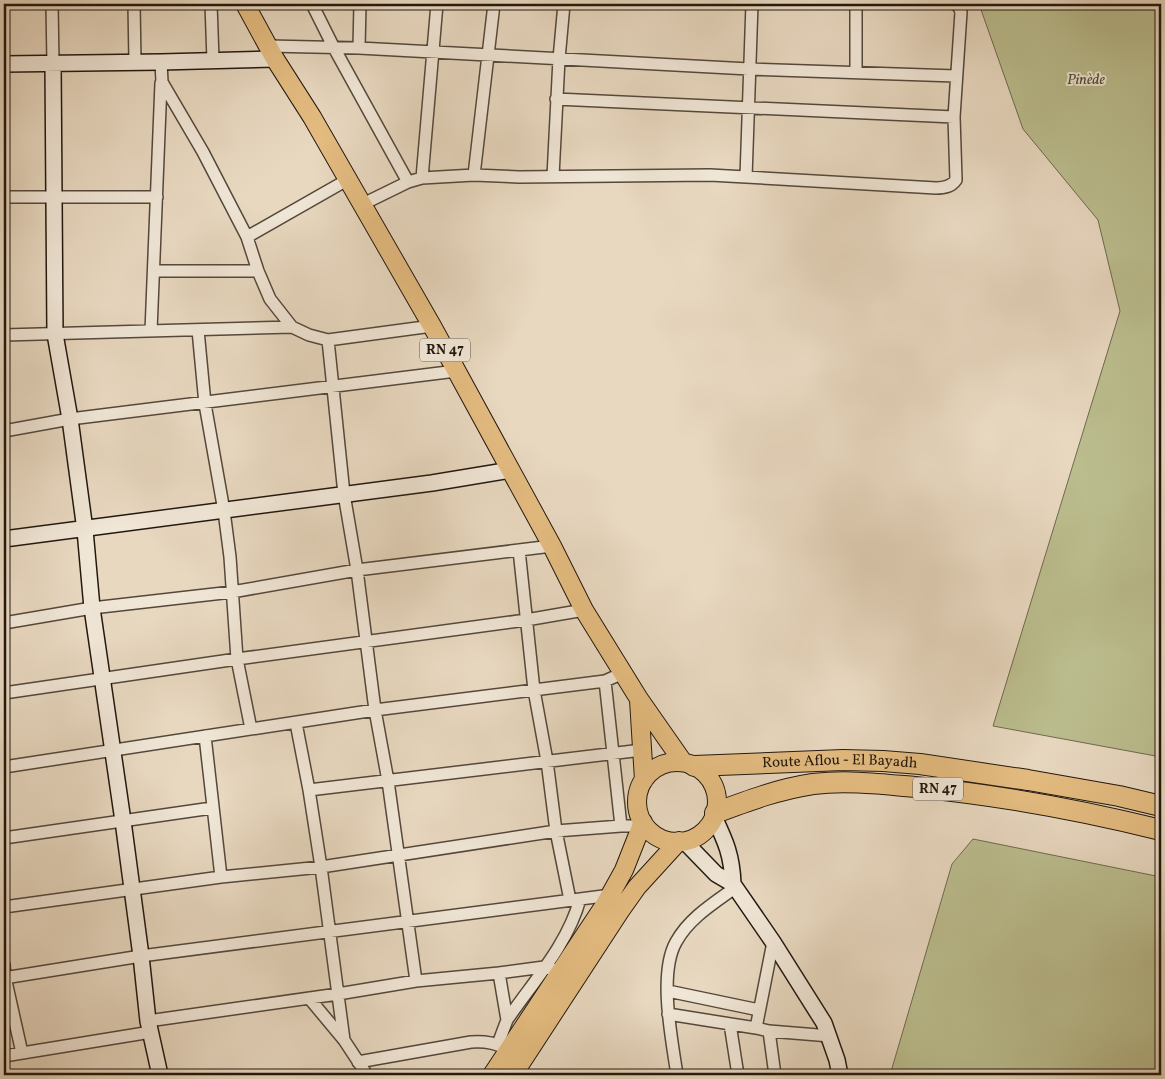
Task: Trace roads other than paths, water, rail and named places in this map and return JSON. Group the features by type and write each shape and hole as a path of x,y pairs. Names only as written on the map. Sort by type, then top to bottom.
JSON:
{"highway":[{"name":"Route Aflou - El Bayadh","path":"689,764 843,760 920,764 1028,780 1119,796 1161,806"},
{"name":"Route Aflou - El Bayadh","path":"715,815 785,789 815,784 846,782 930,788 1015,800 1161,830"}],"main road":[{"name":"RN 47","path":"245,4 432,326 552,546 584,610 639,699 689,764"},
{"name":"RN 47","path":"639,699 644,780"},
{"path":"492,1075 503,1047 562,970 611,895 624,870 642,824 638,801 644,780 661,765 672,762 689,764 704,772 714,786 717,802 715,815 702,832 681,841 637,887 512,1075"},
{"path":"642,824 658,836 668,840 681,841"}],"street":[{"path":"52,4 55,334 70,419 85,530 92,608 123,821 149,1027 160,1075"},
{"path":"134,4 135,62"},
{"path":"211,4 213,60"},
{"path":"312,4 408,182"},
{"path":"359,48 360,4"},
{"path":"422,178 437,4"},
{"path":"474,175 494,4"},
{"path":"553,176 556,100 564,4"},
{"path":"746,177 752,4"},
{"path":"856,4 856,72"},
{"path":"361,205 408,182 422,178 474,175 710,175 936,188 948,186 956,180 954,117 961,12 955,4"},
{"path":"4,64 213,60 333,46 749,69 956,76"},
{"path":"152,331 162,82 161,62"},
{"path":"162,82 203,152 247,237 258,271 270,299 292,327 308,335 328,340 432,326"},
{"path":"556,100 954,117"},
{"path":"247,237 347,180"},
{"path":"4,197 157,197"},
{"path":"155,271 258,271"},
{"path":"4,335 292,327"},
{"path":"198,330 205,404 230,557 237,659 251,729"},
{"path":"328,340 344,494 357,570 375,710 409,920 416,981"},
{"path":"4,431 70,419 205,404 456,371"},
{"path":"4,539 85,530 432,483 511,470"},
{"path":"4,622 92,608 232,592 357,570 552,546"},
{"path":"507,1020 544,967 568,929 576,912 575,899 556,831 547,761 534,690 519,550"},
{"path":"4,693 526,620 584,610"},
{"path":"4,767 375,710 605,681 624,673"},
{"path":"605,681 620,826"},
{"path":"296,723 321,867 344,1040"},
{"path":"205,736 221,877"},
{"path":"309,790 642,750"},
{"path":"4,838 212,808"},
{"path":"715,815 732,862 734,886"},
{"path":"4,907 221,877 321,867 556,831 642,824"},
{"path":"681,841 716,874 734,886 773,942 816,1007 830,1036 840,1075"},
{"path":"677,1075 668,1014 670,954 685,928 734,886"},
{"path":"4,977 141,956 611,895"},
{"path":"756,1028 773,942"},
{"path":"4,965 4,977 22,1053"},
{"path":"4,1056 149,1027 416,981 544,967 562,970"},
{"path":"358,1062 471,1042 485,1041 503,1047 507,1020 499,973"},
{"path":"668,992 759,1010"},
{"path":"309,998 344,1040 367,1075"},
{"path":"668,1014 769,1031 830,1036"},
{"path":"730,1024 738,1075"},
{"path":"769,1031 775,1075"}],"park label":[{"name":"Pinède","path":"1086,80"}]}
